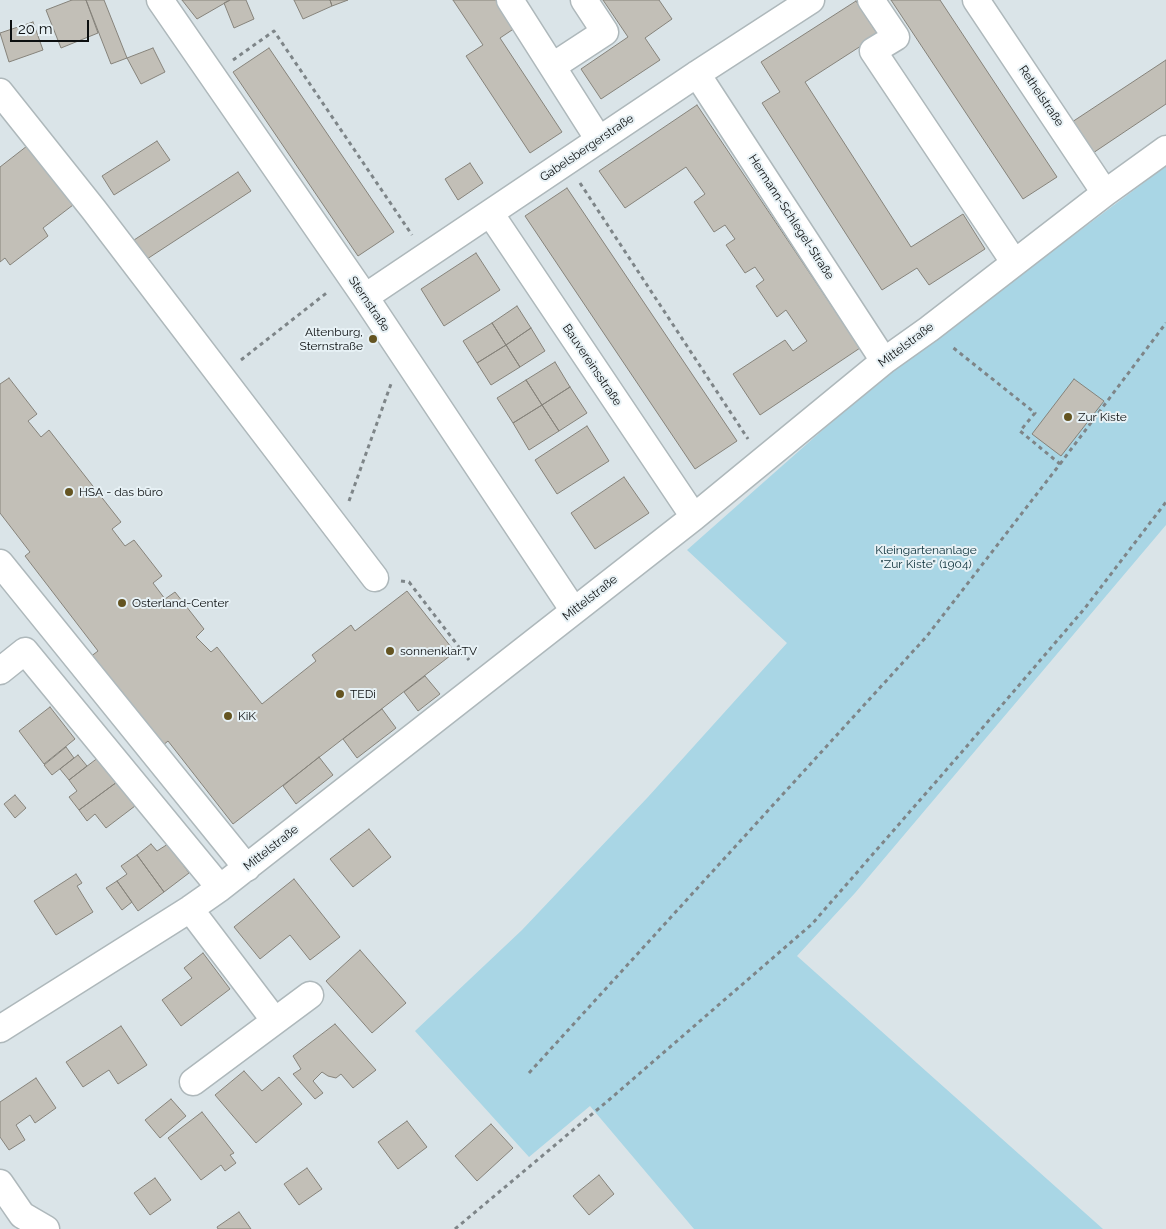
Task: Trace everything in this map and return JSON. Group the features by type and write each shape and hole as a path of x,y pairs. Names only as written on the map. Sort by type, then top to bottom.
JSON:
{"street":[{"name":"Sternstraße","path":"160,0 365,297 574,611"},
{"path":"510,0 599,140"},
{"path":"553,66 605,32 584,0"},
{"name":"Gabelsbergerstraße","path":"365,297 697,74 811,0"},
{"path":"871,0 896,37 873,52 1014,262"},
{"name":"Rethelstraße","path":"976,0 1105,193"},
{"name":"Hermann-Schlegel-Straße","path":"697,74 884,361"},
{"path":"0,92 94,210 375,578"},
{"name":"Mittelstraße","path":"0,1029 190,909 247,868 694,517 884,361 1166,149"},
{"name":"Bauvereinsstraße","path":"490,213 694,517"},
{"path":"0,563 247,868"},
{"path":"0,671 25,651 220,888"},
{"path":"190,909 275,1021"},
{"path":"193,1082 310,995"},
{"path":"0,1182 22,1215 46,1229"}],"path":[{"path":"212,74 274,31 426,256"},
{"path":"566,162 762,461"},
{"path":"221,376 350,275"},
{"path":"529,1073 927,636 1166,323"},
{"path":"929,328 1035,413 1020,432 1060,464"},
{"path":"338,530 402,353"},
{"path":"455,1229 618,1093 812,924 1084,608 1166,502"},
{"path":"375,578 409,582 485,680"}],"green space":[{"name":"Kleingartenanlage \"Zur Kiste\" (1904)","path":"1166,166 1166,525 855,893 797,956 1103,1229 694,1229 590,1106 529,1157 415,1031 522,930 648,797 787,643 687,550 895,366"}],"building":[{"path":"72,0 86,0 98,33 61,48 46,10"},
{"path":"86,0 104,0 127,58 111,64"},
{"path":"182,0 230,0 197,19"},
{"path":"230,0 246,0 254,19 234,28 224,3"},
{"path":"294,0 330,0 332,6 303,19"},
{"path":"330,0 348,0 332,6"},
{"path":"453,0 497,0 515,28 500,38 562,132 530,153 466,56 483,45"},
{"path":"603,0 659,0 672,19 645,38 660,60 601,99 581,69 628,37"},
{"path":"891,0 940,0 1057,177 1023,199"},
{"path":"856,1 878,35 805,82 911,247 963,214 985,249 929,285 917,268 882,290 762,103 780,92 761,62"},
{"path":"33,22 43,50 9,62 0,33"},
{"path":"153,48 165,72 141,84 127,58"},
{"path":"269,48 394,232 358,256 233,72"},
{"path":"1166,60 1166,104 1090,155 1069,124"},
{"path":"697,105 860,348 760,415 733,374 785,340 793,351 807,341 786,310 777,317 756,286 764,280 755,267 745,273 726,245 735,239 725,225 714,232 694,202 705,194 686,167 625,208 599,171"},
{"path":"157,141 170,160 114,195 102,176"},
{"path":"27,146 73,205 43,228 48,236 10,265 5,258 0,262 0,167"},
{"path":"470,163 483,183 458,200 445,179"},
{"path":"238,172 251,191 147,259 134,240"},
{"path":"567,188 737,441 695,469 525,216"},
{"path":"476,253 500,290 444,326 421,289"},
{"path":"517,306 531,328 506,345 492,323"},
{"path":"492,323 506,345 477,363 463,341"},
{"path":"531,328 545,351 520,367 506,345"},
{"path":"506,345 520,367 491,385 477,363"},
{"path":"555,362 570,387 542,405 526,380"},
{"name":"Osterland-Center","path":"9,378 37,414 28,421 41,437 49,430 121,522 112,529 125,546 134,540 162,576 153,583 165,599 175,592 204,629 196,637 211,652 217,647 262,704 316,661 312,655 351,625 355,631 407,591 455,652 233,824 168,741 156,751 86,660 98,651 25,556 30,552 0,513 0,384"},
{"name":"Zur Kiste","path":"1074,379 1104,401 1061,456 1032,434"},
{"path":"526,380 542,405 513,423 497,398"},
{"path":"570,387 587,413 559,431 542,405"},
{"path":"542,405 559,431 529,450 513,423"},
{"path":"587,426 609,461 557,494 535,460"},
{"path":"624,477 649,513 595,549 571,513"},
{"path":"425,676 440,694 418,711 404,692"},
{"path":"50,707 75,739 44,764 19,731"},
{"path":"382,709 396,728 357,758 343,739"},
{"path":"66,747 74,758 52,775 44,765"},
{"path":"78,755 87,766 69,780 60,769"},
{"path":"99,757 117,782 79,810 69,797 77,791 69,780"},
{"path":"319,757 333,775 296,804 283,786"},
{"path":"117,782 135,806 106,828 95,814 87,821 79,810"},
{"path":"15,795 26,808 15,818 4,804"},
{"path":"369,829 391,857 353,887 330,859"},
{"path":"151,844 157,851 168,844 189,873 164,892 137,855"},
{"path":"137,855 164,892 138,911 117,881 127,874 121,866"},
{"path":"76,874 82,883 77,886 93,912 56,935 34,901"},
{"path":"294,879 340,937 310,960 290,935 260,959 234,927"},
{"path":"117,881 132,902 122,910 106,888"},
{"path":"360,950 406,1003 372,1033 326,981"},
{"path":"203,953 230,989 181,1026 162,1000 192,978 184,968"},
{"path":"335,1024 376,1070 353,1088 341,1074 336,1078 322,1072 313,1081 323,1093 315,1099 293,1074 301,1069 293,1056"},
{"path":"121,1026 147,1065 118,1084 109,1070 83,1087 66,1062"},
{"path":"244,1071 262,1091 279,1077 302,1104 256,1143 215,1095"},
{"path":"36,1078 56,1108 35,1123 30,1115 16,1125 25,1140 9,1150 0,1137 0,1102"},
{"path":"171,1099 186,1116 160,1138 145,1120"},
{"path":"202,1112 234,1153 230,1155 236,1163 225,1171 221,1165 201,1180 168,1138"},
{"path":"407,1121 427,1147 398,1169 378,1142"},
{"path":"491,1124 513,1148 477,1181 455,1156"},
{"path":"307,1168 322,1189 299,1205 284,1184"},
{"path":"599,1175 614,1194 589,1215 573,1196"},
{"path":"155,1178 171,1200 150,1215 134,1193"},
{"path":"239,1212 251,1229 218,1229 217,1227"}],"place":[{"name":"Altenburg, Sternstraße","path":"373,339"},
{"name":"Zur Kiste","path":"1068,417"},
{"name":"HSA - das büro","path":"69,492"},
{"name":"Osterland-Center","path":"122,603"},
{"name":"sonnenklar.TV","path":"390,651"},
{"name":"TEDi","path":"340,694"},
{"name":"KiK","path":"228,716"}]}
